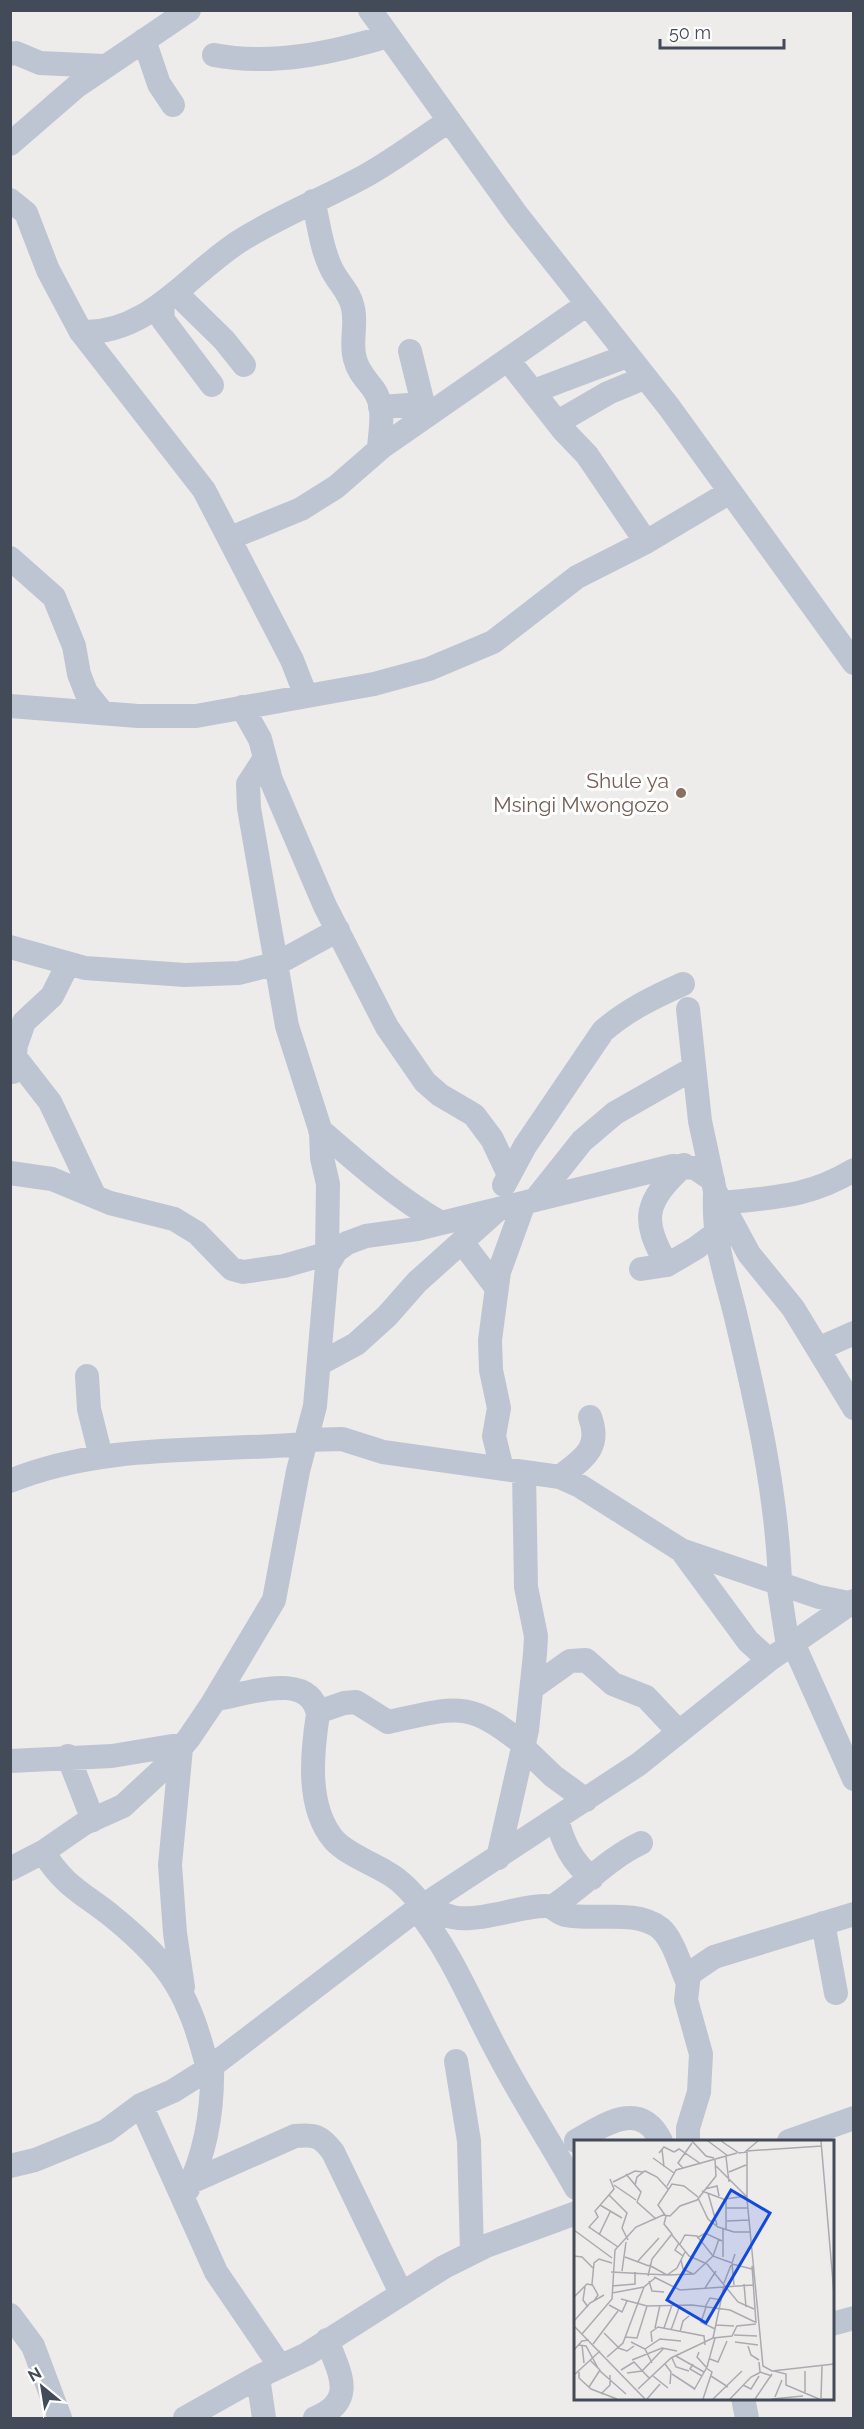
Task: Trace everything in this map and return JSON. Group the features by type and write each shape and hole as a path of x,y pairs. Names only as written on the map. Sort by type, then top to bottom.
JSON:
{"street":[{"path":"10,144 77,86 189,10"},
{"path":"370,10 449,121 730,492 854,663"},
{"path":"214,55 254,61 321,53 388,36"},
{"path":"144,39 159,84 174,105"},
{"path":"10,54 16,53 40,63 105,66"},
{"path":"81,332 96,333 141,317 169,298 242,239 365,176 449,121"},
{"path":"10,200 26,213 48,270 81,332 204,490 292,660 306,696"},
{"path":"313,201 332,271 348,294 353,309 352,342 355,360 362,376 375,392 381,407 379,449"},
{"path":"10,225 34,233"},
{"path":"169,298 162,320 212,386"},
{"path":"169,298 225,340 244,365"},
{"path":"230,538 301,509 336,487 424,410 508,360 586,304"},
{"path":"141,317 150,332 174,336"},
{"path":"410,351 424,410"},
{"path":"534,392 627,356"},
{"path":"508,360 587,455 646,542"},
{"path":"558,422 608,393 644,378"},
{"path":"381,407 424,410"},
{"path":"10,706 138,716 196,716 374,684 462,657 493,642 577,577 646,542 730,492"},
{"path":"10,558 54,597 74,646 79,674 86,692 102,712"},
{"path":"242,707 260,739 271,780 338,930 387,1027 425,1082 440,1095 474,1115 492,1139 509,1175"},
{"path":"10,1869 43,1852 93,1820 123,1806 140,1792 182,1746 215,1699 274,1599 305,1442 315,1406 325,1282 332,1252 328,1184 322,1158 320,1130 287,1026 278,963 260,883 247,794 248,784 265,758"},
{"path":"10,947 85,968 185,975 239,973 278,963 338,930"},
{"path":"68,964 52,996 24,1022 16,1045 13,1069 50,1102 93,1195"},
{"path":"319,1364 356,1344 387,1316 417,1282 494,1210 509,1175 578,1065 603,1031 619,1017 683,984"},
{"path":"688,1009 700,1121 717,1191 749,1254 793,1308 854,1408"},
{"path":"498,1858 524,1746 536,1636 526,1587 513,1470 494,1436 500,1408 491,1370 490,1340 496,1287 510,1238 530,1201 582,1141 615,1113 694,1068"},
{"path":"320,1130 360,1167 415,1208 452,1227 496,1287"},
{"path":"667,1265 650,1235 648,1218 652,1204 684,1165"},
{"path":"10,1173 52,1179 110,1203 174,1219 197,1233 232,1269 243,1272 284,1266 332,1252 366,1236 442,1222 684,1165 695,1168 717,1191 804,1194 828,1185 854,1170"},
{"path":"717,1191 716,1233 722,1269 735,1312 764,1447 778,1536 779,1582 790,1645 854,1779"},
{"path":"641,1269 667,1265 716,1233"},
{"path":"818,1349 854,1333"},
{"path":"87,1376 88,1409 101,1457"},
{"path":"560,1477 593,1445 595,1434 590,1417"},
{"path":"10,1481 35,1471 101,1457 342,1439 382,1452 560,1477 580,1486 681,1550 819,1597 852,1603"},
{"path":"681,1550 748,1641 769,1660"},
{"path":"10,2166 35,2160 106,2131 141,2105 173,2091 210,2067 422,1907 639,1764 769,1660 852,1603"},
{"path":"532,1688 570,1661 586,1660 613,1684 646,1697 679,1732"},
{"path":"215,1699 262,1689 299,1689 309,1694 315,1702 318,1712 313,1782 319,1812 328,1829 341,1845 404,1884 422,1907 432,1929 469,1992 520,2094 574,2185"},
{"path":"318,1712 344,1703 356,1702 388,1722 447,1708 466,1710 490,1719 524,1746 553,1776 586,1800"},
{"path":"10,1761 68,1756 112,1756 182,1746"},
{"path":"182,1746 170,1865 175,1933 184,1995"},
{"path":"68,1756 93,1820"},
{"path":"557,1819 561,1835 574,1862 592,1878"},
{"path":"552,1907 592,1878 620,1853 641,1843"},
{"path":"43,1852 72,1889 113,1917 167,1967 195,2019 210,2067 213,2088 205,2144 187,2191"},
{"path":"422,1907 445,1916 462,1918 481,1918 544,1906 552,1907 564,1915 637,1918 652,1923 662,1930 669,1940 687,1981"},
{"path":"688,2140 688,2128 699,2092 701,2054 686,2000 689,1974 714,1957 854,1914"},
{"path":"824,1923 836,1993"},
{"path":"456,2061 469,2141 472,2253"},
{"path":"141,2105 187,2191 216,2272 280,2366"},
{"path":"578,2140 619,2119 635,2116 648,2124 661,2140"},
{"path":"792,2140 854,2118"},
{"path":"187,2191 295,2136 312,2134 322,2138 333,2152 401,2293"},
{"path":"555,2153 574,2142"},
{"path":"184,2418 327,2340 401,2293 472,2253 574,2214"},
{"path":"834,2323 854,2318"},
{"path":"13,2324 33,2346 60,2418"},
{"path":"315,2418 337,2407 342,2395 341,2378 327,2340"},
{"path":"258,2377 264,2418"},
{"path":"743,2399 747,2418"}],"place":[{"name":"Shule ya Msingi Mwongozo","path":"681,793"}]}
